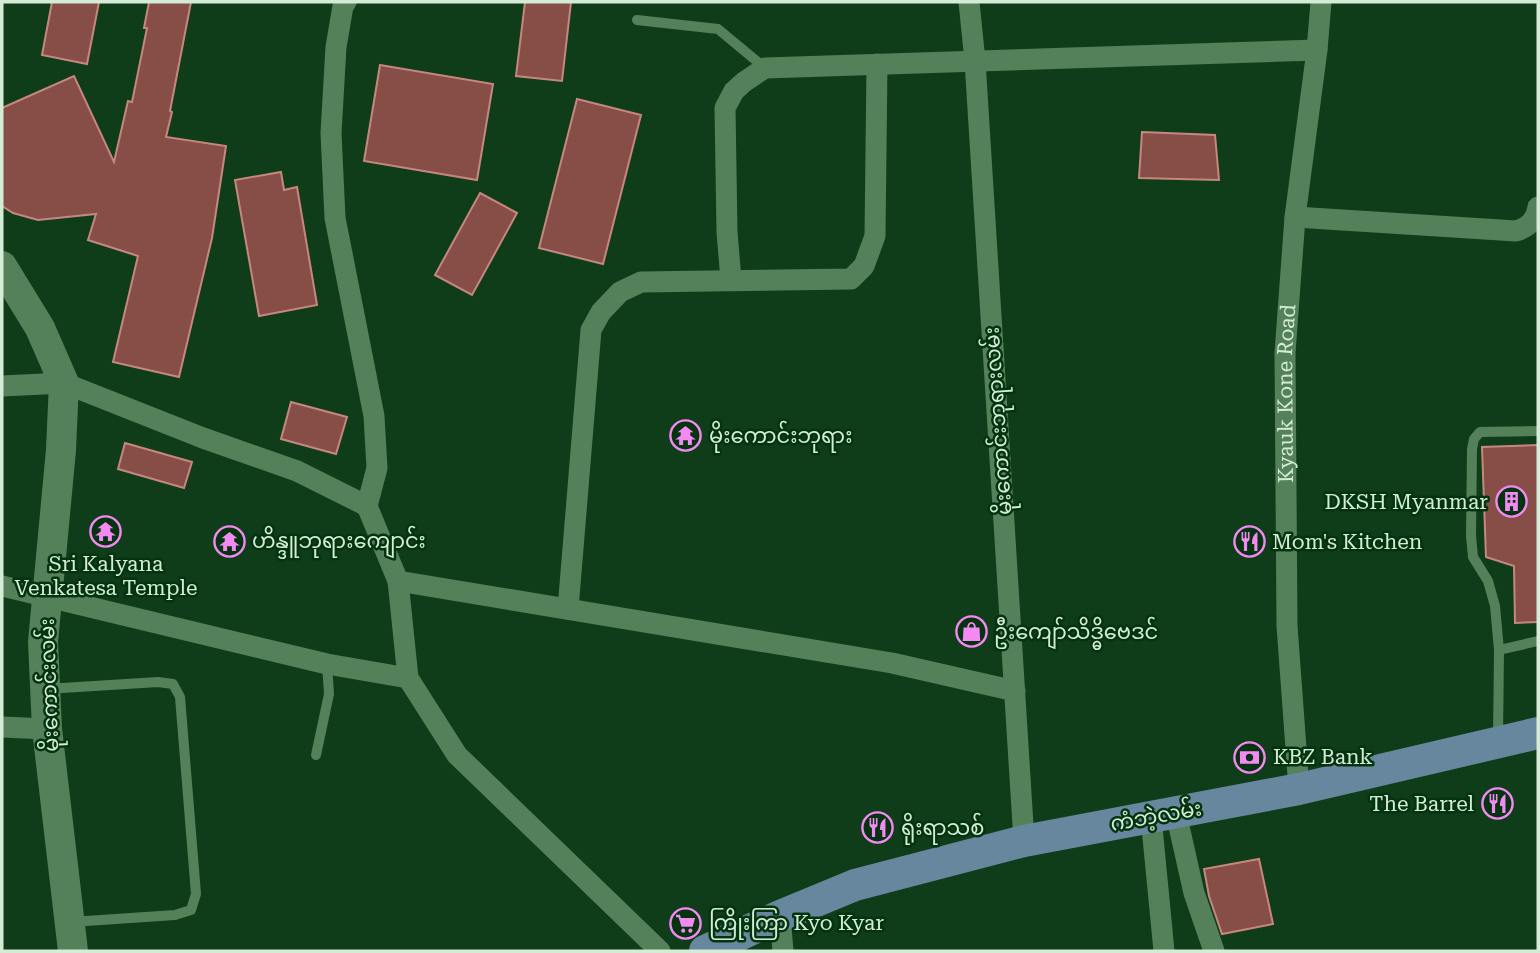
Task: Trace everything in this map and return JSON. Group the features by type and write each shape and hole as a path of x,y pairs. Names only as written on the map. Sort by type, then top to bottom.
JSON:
{"main road":[{"name":"မိုးကောင်းလမ်း","path":"2,266 40,328 64,383 61,450 43,642 47,729 73,951"},
{"name":"ကံဘဲ့လမ်း","path":"705,951 855,885 1024,841 1299,789 1538,733"}],"street":[{"path":"346,2 336,47 331,133 335,218 374,416 377,468 368,506 398,581 408,678 457,755 660,951"},
{"name":"မိုးကောင်းဘုရားလမ်း","path":"969,2 975,61 1024,841"},
{"name":"Kyauk Kone Road","path":"1299,789 1287,612 1285,353 1295,217 1321,2"},
{"path":"731,280 727,232 725,108 734,91 765,68 1317,50"},
{"path":"568,609 591,330 601,312 620,292 641,282 851,279 864,266 875,236 877,64"},
{"path":"1295,217 1516,232 1532,222 1538,206"},
{"path":"2,386 64,383 203,438 297,471 368,506"},
{"path":"398,581 892,663 1015,691"},
{"path":"2,586 327,664 408,678"},
{"path":"2,727 47,729"},
{"path":"1163,815 1164,951"},
{"path":"1163,815 1214,951"},
{"path":"780,916 783,951"}],"lane":[{"path":"636,20 718,29 765,68"},
{"path":"1498,743 1499,650 1495,606 1488,580 1473,558 1472,449 1474,439 1480,432 1538,431"},
{"path":"1499,650 1538,641"},
{"path":"316,755 329,694 327,664"},
{"path":"46,689 158,682 173,684 180,697 196,894 191,910 175,915 68,922"}],"building":[{"path":"52,2 99,2 87,64 42,55"},
{"path":"149,2 191,2 166,137 226,146 212,238 179,377 113,362 138,256 88,240 96,214 38,220 13,213 2,206 2,108 74,76 114,162 128,101 132,102 147,28 144,28"},
{"path":"525,2 571,2 562,81 516,76"},
{"path":"380,65 493,84 477,180 364,161"},
{"path":"577,99 641,115 603,264 539,248"},
{"path":"1142,132 1215,135 1219,180 1139,178"},
{"path":"281,172 284,190 297,187 317,305 259,316 235,180"},
{"path":"480,193 517,213 472,295 435,275"},
{"path":"291,402 347,417 336,454 281,439"},
{"path":"125,443 192,462 184,488 118,469"},
{"name":"DKSH Myanmar","path":"1538,445 1538,622 1515,623 1514,566 1486,557 1482,447"},
{"path":"1259,859 1273,924 1222,934 1209,896 1204,869"}],"place":[{"name":"မိုးကောင်းဘုရား","path":"686,436"},
{"name":"DKSH Myanmar","path":"1511,502"},
{"name":"Sri Kalyana Venkatesa Temple","path":"106,532"},
{"name":"ဟိန္ဒူဘုရားကျောင်း","path":"229,541"},
{"name":"Mom's Kitchen","path":"1249,542"},
{"name":"ဦးကျော်သိဒ္ဓိဗေဒင်","path":"971,632"},
{"name":"KBZ Bank","path":"1250,757"},
{"name":"The Barrel","path":"1497,804"},
{"name":"ရိုးရာသစ်","path":"878,828"},
{"name":"ကြိုးကြာ Kyo Kyar","path":"686,923"}]}
